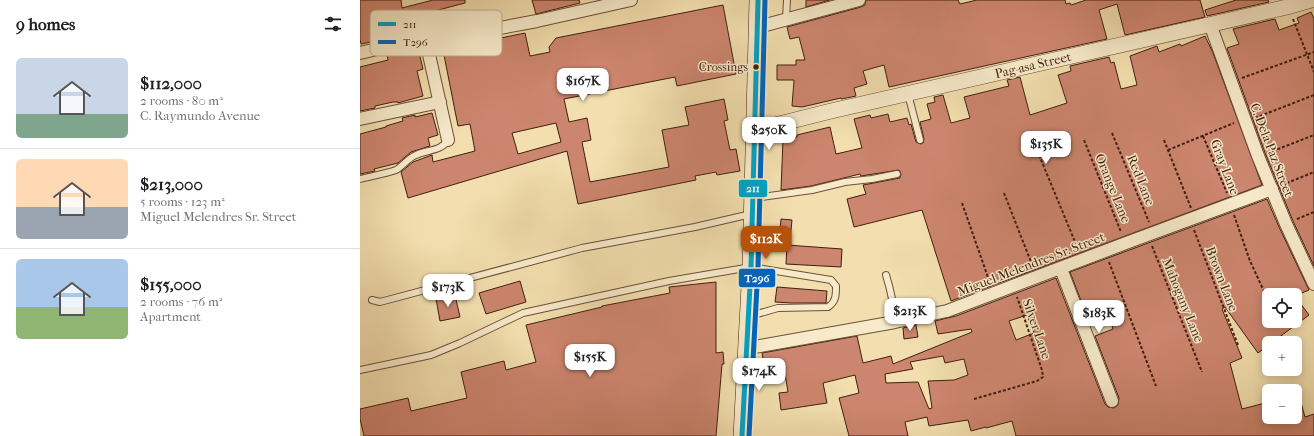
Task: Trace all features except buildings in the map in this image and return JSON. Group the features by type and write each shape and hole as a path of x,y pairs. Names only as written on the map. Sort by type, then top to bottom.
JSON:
{"main road":[{"path":"742,436 751,267 758,0"}],"street":[{"path":"502,28 631,0"},
{"path":"758,27 859,0"},
{"name":"Pag-asa Street","path":"755,130 908,94 973,75 1210,24 1277,5 1311,0"},
{"name":"C. Dela Paz Street","path":"1210,24 1272,189 1286,224 1314,284"},
{"path":"360,52 370,50"},
{"path":"432,56 448,140"},
{"path":"360,119 440,102"},
{"name":"Miguel Melendres Sr. Street","path":"747,348 895,322 947,311 1013,287 1082,259 1272,189"},
{"path":"1061,268 1112,401"}],"lane":[{"path":"786,19 787,0"},
{"path":"908,94 920,140"},
{"path":"360,179 397,169 415,155 441,147 446,144 448,140"},
{"path":"372,300 380,302 582,248 695,227 753,206 812,190 845,182 897,174"},
{"path":"360,370 431,354 460,343 523,313 669,281 751,267 831,280 836,286 833,304 828,307 778,308 748,316"},
{"path":"886,275 894,308 895,322"}],"path":[{"path":"1292,18 1314,72"},
{"path":"1231,82 1314,52"},
{"path":"1168,150 1314,95"},
{"name":"Red Lane","path":"1112,133 1150,234"},
{"path":"1264,154 1314,135"},
{"name":"Gray Lane","path":"1204,136 1228,195 1250,261 1263,288"},
{"name":"Orange Lane","path":"1084,140 1126,243"},
{"name":"Brown Lane","path":"1164,140 1238,345"},
{"path":"1039,155 1082,259"},
{"path":"1272,189 1314,172"},
{"path":"1004,193 1036,272"},
{"path":"962,204 994,294"},
{"path":"1286,224 1314,212"},
{"name":"Mahogany Lane","path":"1150,234 1202,372"},
{"path":"1105,251 1156,386"},
{"name":"Silver Lane","path":"974,399 1037,381 1043,376 1013,287"}],"transit line":[{"name":"211","path":"742,436 751,267 758,0"},
{"name":"T296","path":"749,436 758,267 765,0"}],"place":[{"name":"Crossings","path":"756,67"}]}
